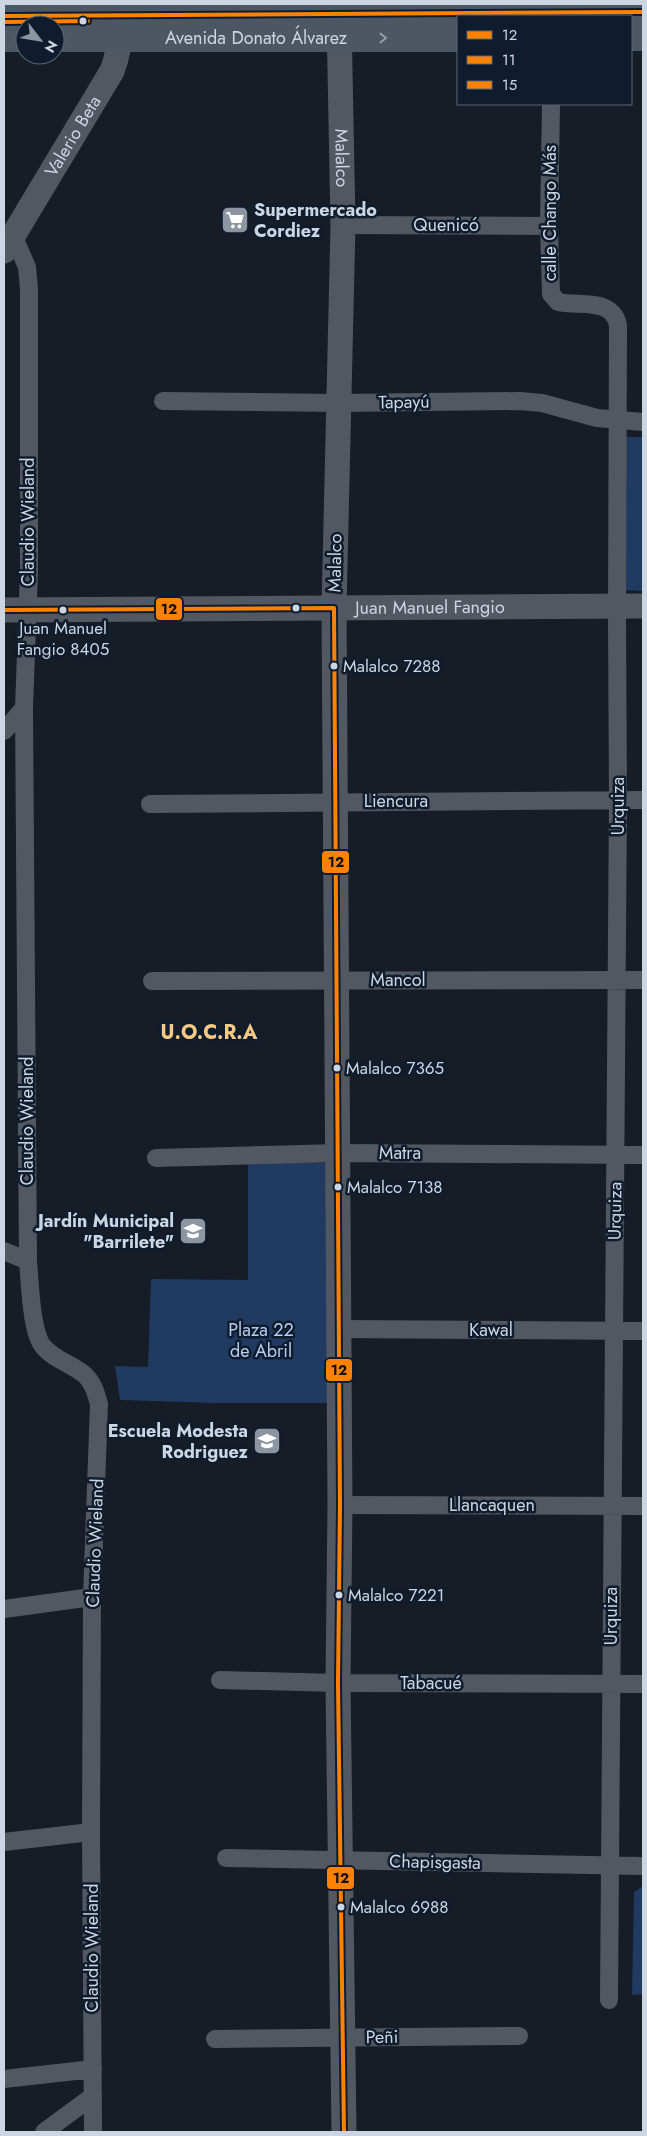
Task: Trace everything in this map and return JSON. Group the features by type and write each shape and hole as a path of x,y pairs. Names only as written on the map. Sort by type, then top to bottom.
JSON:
{"main road":[{"name":"Avenida Donato Álvarez","path":"534,15 643,12"},
{"name":"Avenida Donato Álvarez","path":"4,16 92,19 121,25 340,26 457,17"},
{"name":"Avenida Donato Álvarez","path":"426,18 457,37"},
{"name":"Avenida Donato Álvarez","path":"65,33 92,19"},
{"name":"Valerio Beta","path":"9,243 112,71 118,55 121,25"},
{"name":"Malalco","path":"340,26 343,225 334,608 339,1153 340,1505 338,1683 344,2132"},
{"name":"Juan Manuel Fangio","path":"16,609 643,606"}],"street":[{"name":"calle Chango Más","path":"551,105 549,226 551,294 558,302 605,307 617,318 617,421"},
{"name":"Quenicó","path":"343,225 549,226"},
{"name":"Claudio Wieland","path":"9,243 27,267 29,289 16,609 24,708 28,1261 36,1333 42,1345 52,1355 86,1376 94,1388 100,1404 92,1597 93,2132"},
{"name":"Tapayú","path":"163,401 339,403 520,401 542,403 617,421 643,422"},
{"name":"Urquiza","path":"609,2000 618,800 617,421"},
{"path":"4,731 24,708"},
{"name":"Liencura","path":"150,804 643,800"},
{"name":"Mancol","path":"152,981 643,980"},
{"name":"Matra","path":"156,1158 339,1153 643,1154"},
{"path":"4,1251 28,1261"},
{"name":"Kawal","path":"339,1329 643,1331"},
{"name":"Llancaquen","path":"340,1505 643,1506"},
{"path":"4,1609 92,1597"},
{"name":"Tabacué","path":"220,1680 338,1683 643,1684"},
{"path":"4,1842 91,1832"},
{"name":"Chapisgasta","path":"226,1858 643,1866"},
{"name":"Peñi","path":"215,2039 520,2036"},
{"path":"4,2079 92,2069"},
{"path":"44,2132 93,2096"}],"green space":[{"path":"626,437 643,437 643,591 625,590"},
{"name":"Plaza 22 de Abril","path":"248,1161 327,1163 327,1403 215,1403 120,1400 115,1366 148,1367 151,1279 248,1280"},
{"path":"643,1886 643,1994 632,1995 634,1892"}],"transit line":[{"name":"11","path":"4,16 643,12"},
{"name":"15","path":"4,22 88,21"},
{"name":"12","path":"334,608 340,1505 338,1683 344,2132"},
{"name":"12","path":"4,610 334,608"}],"place":[{"name":"Supermercado Cordiez","path":"235,220"},
{"name":"Juan Manuel Fangio 8405","path":"63,610"},
{"name":"Malalco 7288","path":"334,666"},
{"name":"Malalco 7365","path":"337,1068"},
{"name":"Malalco 7138","path":"338,1187"},
{"name":"Jardín Municipal \"Barrilete\"","path":"193,1231"},
{"name":"Escuela Modesta Rodriguez","path":"267,1441"},
{"name":"Malalco 7221","path":"339,1595"},
{"name":"Malalco 6988","path":"341,1907"}],"district":[{"name":"U.O.C.R.A","path":"209,1032"}]}
